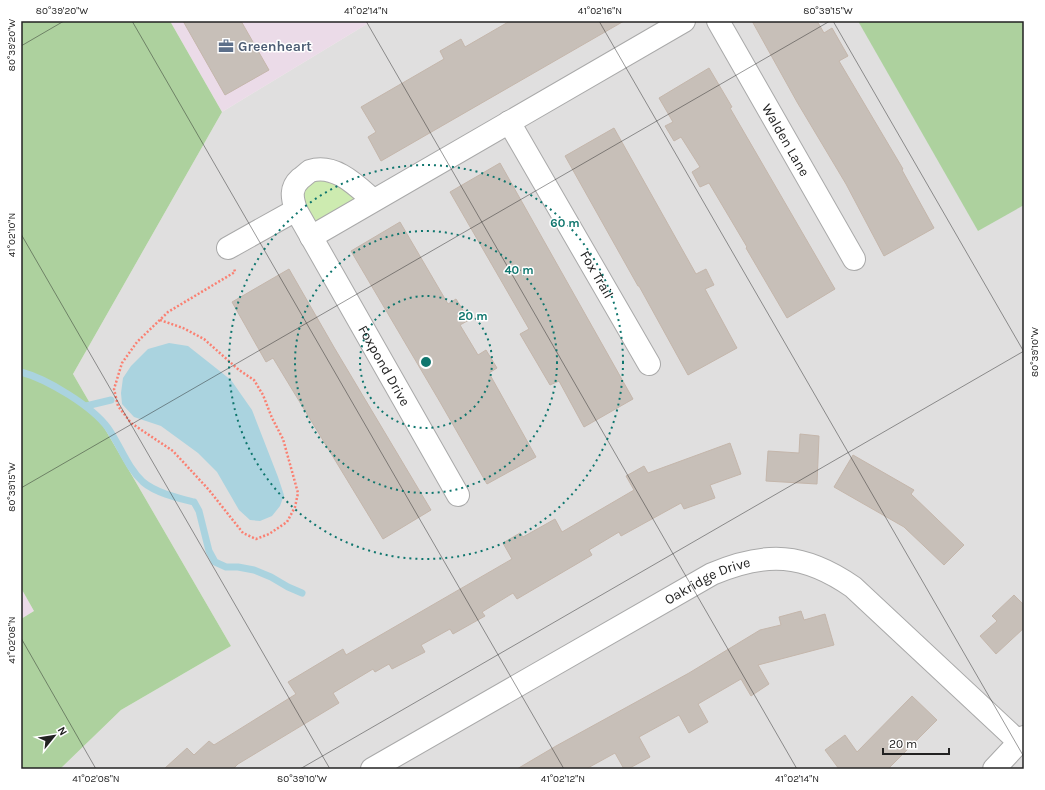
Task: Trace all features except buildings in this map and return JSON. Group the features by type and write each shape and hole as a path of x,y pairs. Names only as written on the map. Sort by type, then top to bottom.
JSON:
{"street":[{"path":"311,237 684,21"},
{"name":"Walden Lane","path":"718,21 854,259"},
{"name":"Fox Trail","path":"509,122 649,364"},
{"path":"228,248 296,210 292,196 295,184 310,172 327,169 349,179 373,200"},
{"name":"Foxpond Drive","path":"296,210 458,495"},
{"name":"Oakridge Drive","path":"372,769 712,574 730,566 756,560 784,558 821,568 837,576 853,587 1022,740"},
{"path":"994,769 1022,740"}],"path":[{"path":"160,320 183,328 204,339 239,370 254,380 263,395 272,418 283,439 298,493 295,507 287,522 269,534 256,540 243,533 209,490 173,451 130,423 118,406 114,389 122,363 137,342 168,312 235,272 228,248"}],"shaded area":[{"path":"170,21 372,21 222,112"},
{"path":"372,21 1024,21 1024,769 60,769 121,710 231,646 73,374 222,112"},
{"path":"21,588 34,611 21,619"}],"green space":[{"path":"21,21 170,21 222,112 73,374 231,646 121,710 60,769 21,769 21,619 34,611 21,588"},
{"path":"858,21 1024,21 1024,205 978,231"},
{"path":"310,171 373,200 311,237 295,184"}],"water":[{"path":"169,343 188,346 231,380 252,410 284,495 280,506 272,516 260,521 250,520 239,510 217,472 198,453 161,426 134,417 122,404 121,393 123,378 131,366 148,349"}],"waterway":[{"path":"21,372 56,387 80,402 91,411 108,428 132,470 148,486 174,497 194,502 199,511 209,551 215,562 226,567 238,567 254,570 302,593"},
{"path":"86,406 111,400"}],"place":[{"name":"Greenheart","path":"226,46"}]}
